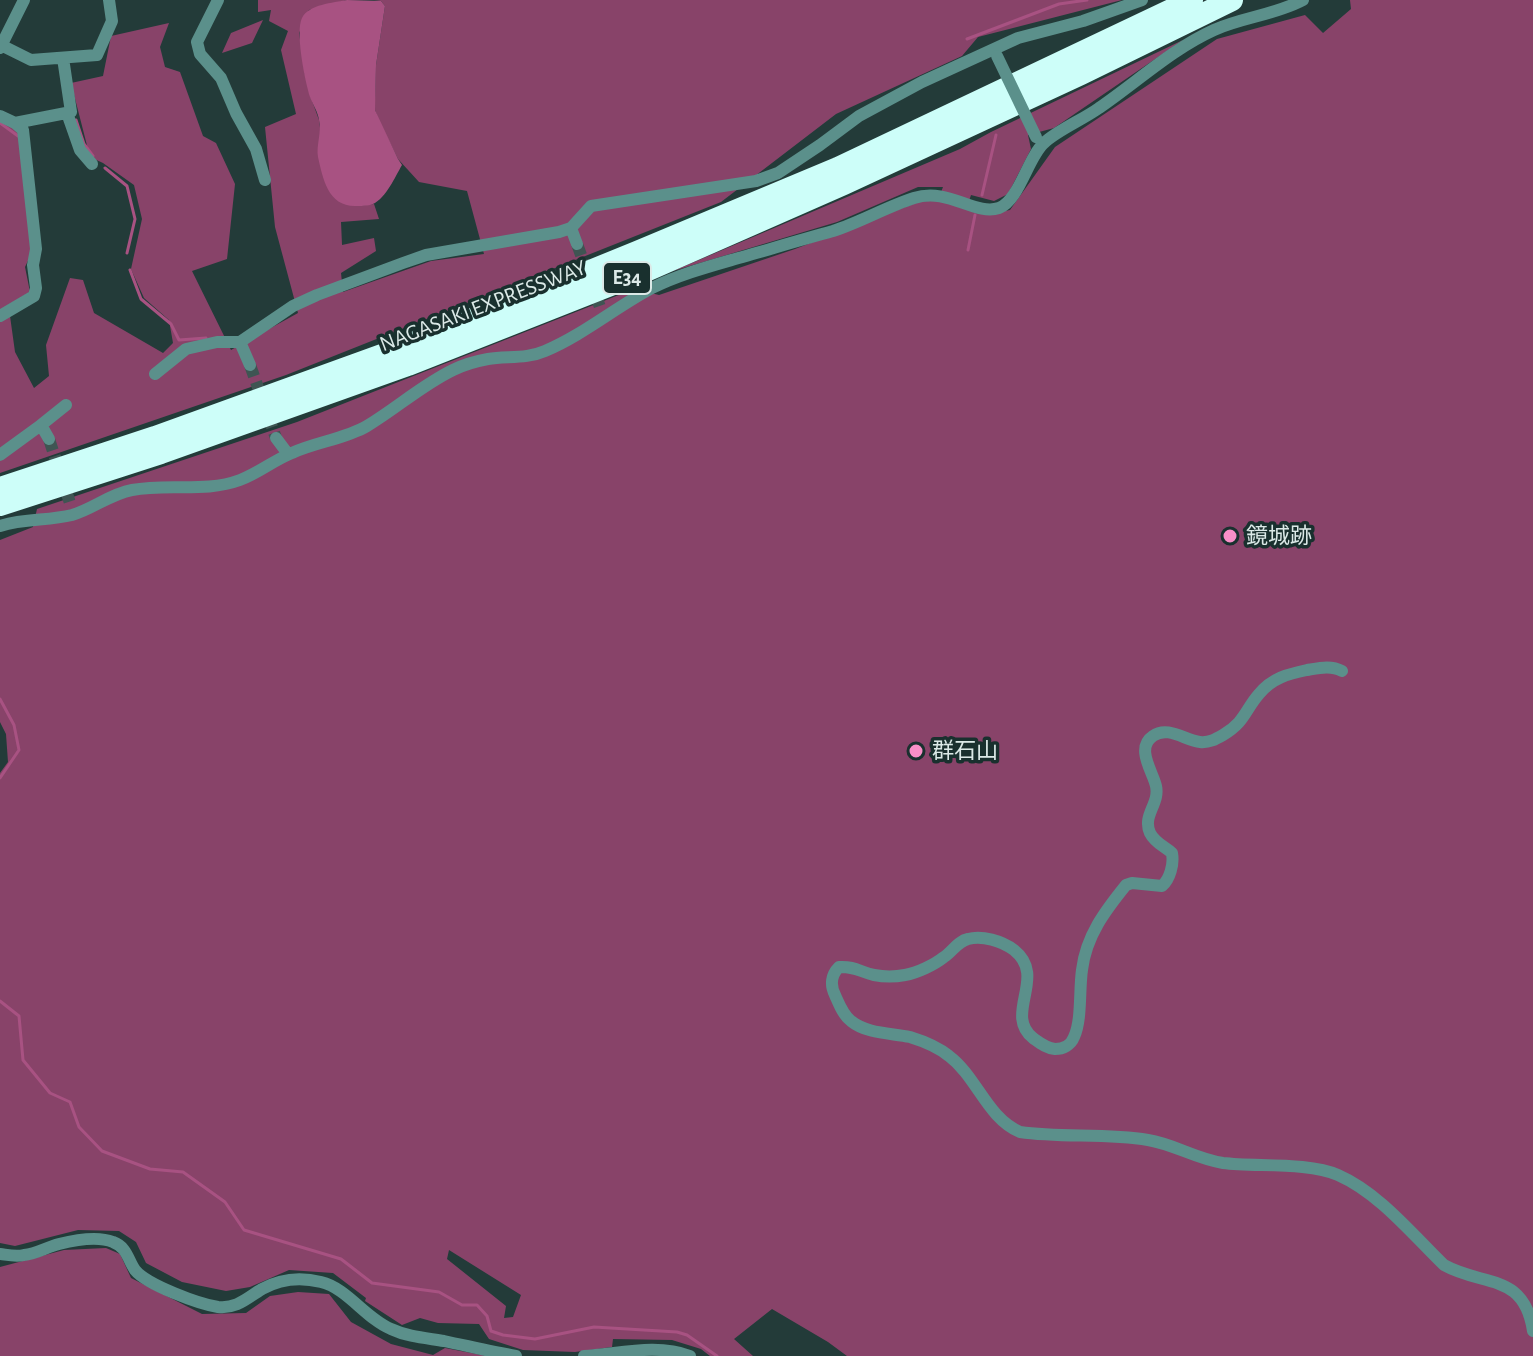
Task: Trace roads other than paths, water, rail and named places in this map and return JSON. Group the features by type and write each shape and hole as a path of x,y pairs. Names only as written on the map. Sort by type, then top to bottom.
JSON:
{"highway":[{"name":"NAGASAKI EXPRESSWAY","path":"0,488 155,437 401,348 637,252 838,168 1192,0"},
{"name":"NAGASAKI EXPRESSWAY","path":"0,505 161,453 408,365 646,271 844,184 1232,0"}],"street":[{"path":"24,0 1,46 31,60 97,55 112,21 109,0"},
{"path":"218,0 197,42 200,54 221,78 256,149 265,180"},
{"path":"155,374 186,349 217,342 240,342 293,306 426,255 559,232 571,228 591,206 756,181 778,173 871,108 922,82 995,52 1018,38 1083,21 1142,0"},
{"path":"0,526 25,520 55,519 72,509 88,510 111,496 133,490 204,487 246,478 288,454 354,433 429,383 457,369 487,359 544,352 583,331 603,311 686,273 839,229 915,198 931,194 985,209 1005,205 1039,140 1097,109 1195,39 1218,28 1303,0"},
{"path":"995,52 1039,140"},
{"path":"15,123 71,112 63,58"},
{"path":"67,113 80,150 92,164"},
{"path":"0,116 23,130 36,249 34,296 0,316"},
{"path":"571,228 577,244"},
{"path":"240,342 250,365"},
{"path":"0,455 66,405"},
{"path":"41,425 49,439"},
{"path":"276,438 288,454"},
{"path":"1342,671 1334,667 1319,668 1287,674 1271,682 1257,695 1234,727 1212,741 1196,741 1182,735 1160,733 1148,742 1147,764 1156,794 1147,820 1148,830 1160,846 1172,853 1170,873 1162,886 1126,885 1093,932 1082,970 1077,1028 1074,1039 1068,1045 1060,1049 1051,1048 1027,1033 1022,1013 1028,967 1012,948 998,941 968,939 943,958 910,974 874,975 856,968 839,967 833,973 832,990 850,1021 913,1038 949,1056 966,1073 1002,1121 1020,1132 1147,1140 1222,1163 1314,1169 1338,1175 1372,1195 1444,1265 1456,1272 1506,1286 1517,1294 1526,1306 1533,1331"},
{"path":"0,1254 24,1256 58,1244 84,1240 114,1242 121,1247 135,1270 146,1279 185,1297 218,1307 242,1303 264,1288 285,1280 308,1279 326,1283 340,1291 372,1319 399,1332 516,1356"},
{"path":"584,1356 668,1350 690,1356"}],"waterway":[{"path":"967,39 1059,4 1087,0"},
{"path":"76,120 84,144 93,156"},
{"path":"0,123 18,136"},
{"path":"982,195 996,135"},
{"path":"105,168 127,186 135,219 127,253"},
{"path":"968,250 975,215"},
{"path":"130,270 141,299 171,324 179,340 206,338"},
{"path":"0,699 14,725 19,750 0,778"},
{"path":"0,1001 19,1016 23,1060 50,1093 70,1102 79,1127 102,1151 150,1169 183,1172 225,1202 244,1230 341,1259 372,1283 439,1292 462,1305 477,1305 487,1316 491,1331 503,1335 535,1339 594,1327 677,1332 687,1335 717,1356"}],"tunnel":[{"path":"577,244 600,307"},
{"path":"250,365 276,438"},
{"path":"49,439 70,503"}],"place":[{"name":"鏡城跡","path":"1230,536"},
{"name":"群石山","path":"916,751"}]}
